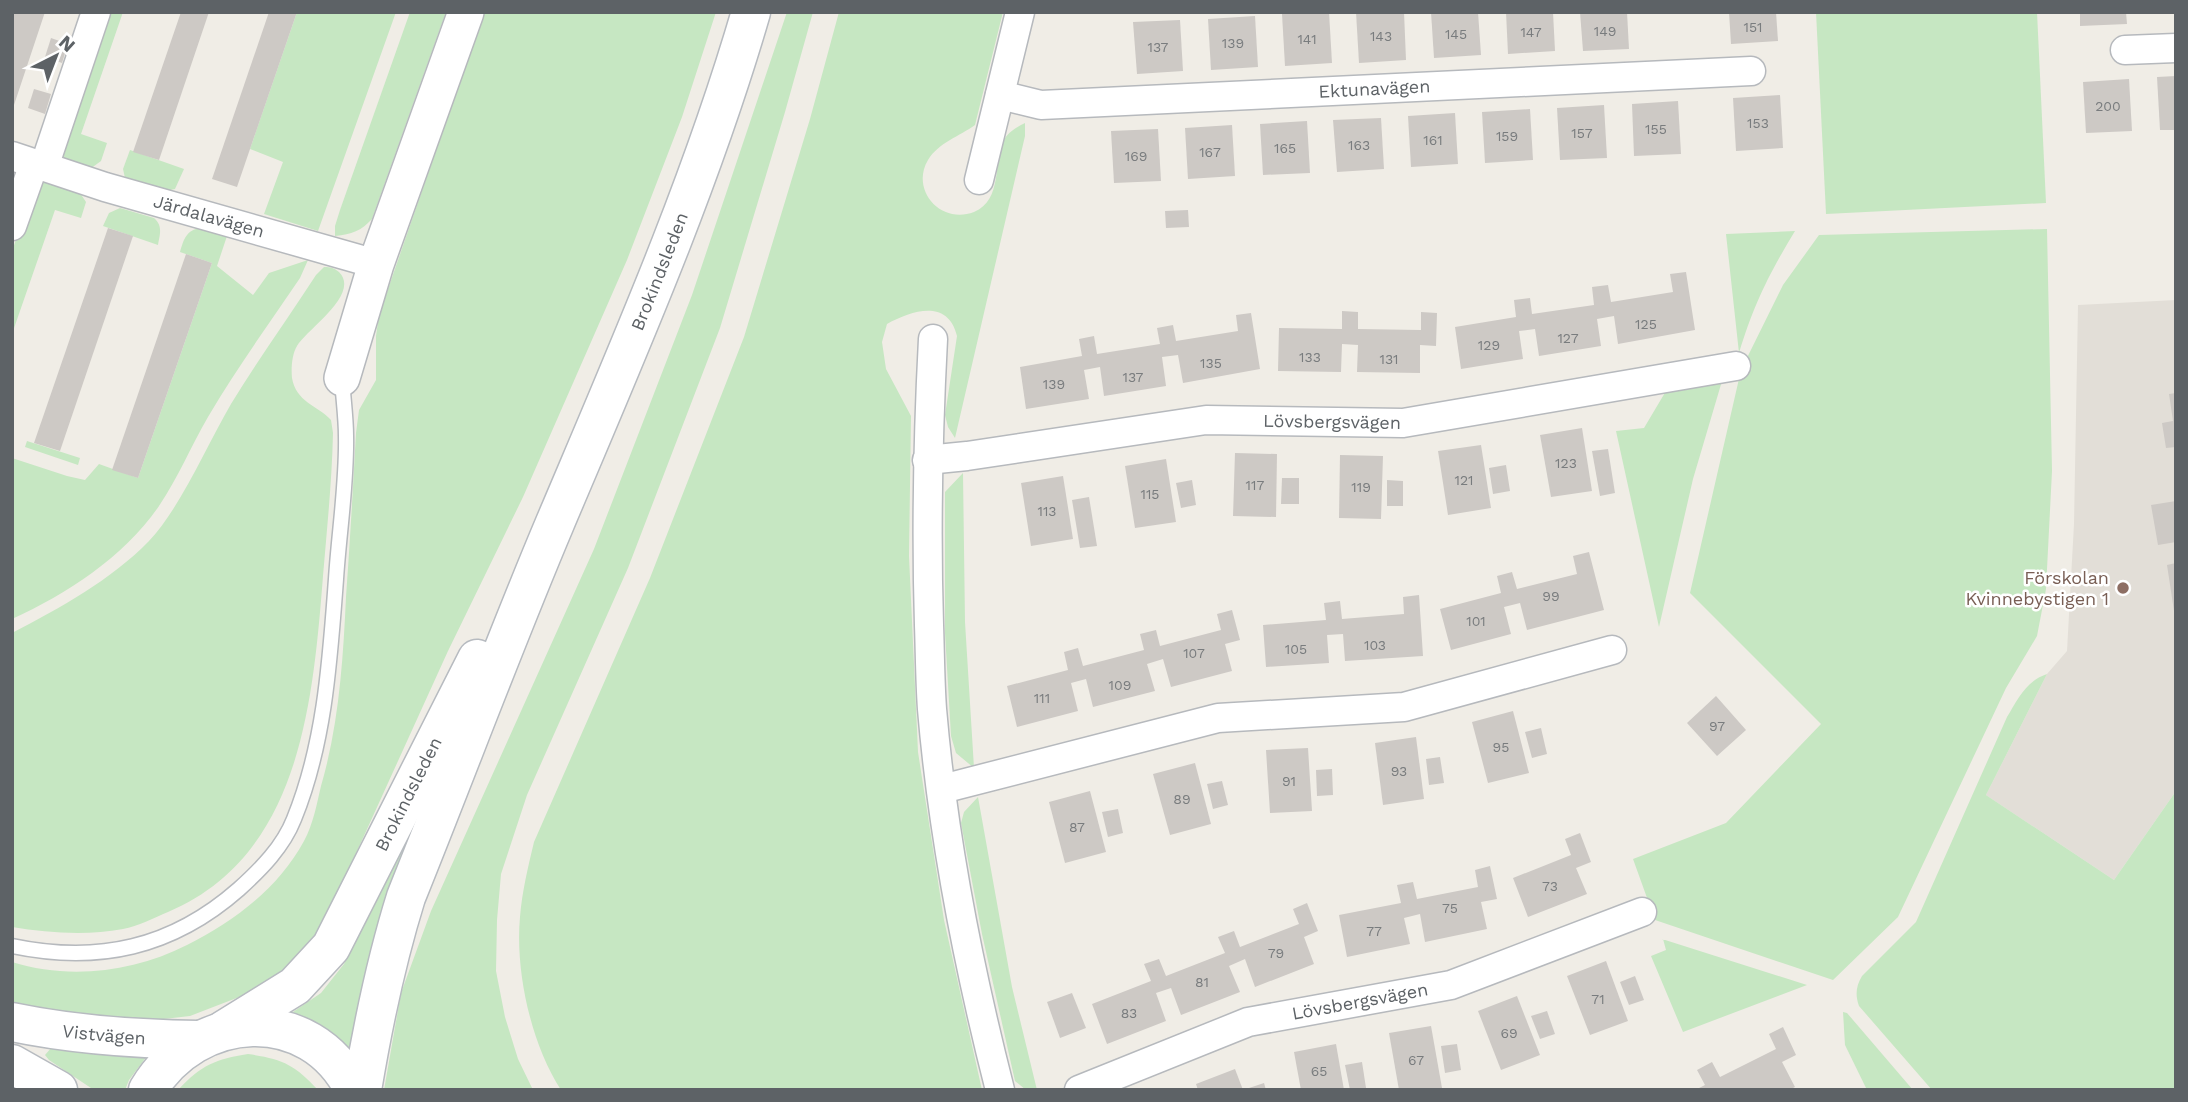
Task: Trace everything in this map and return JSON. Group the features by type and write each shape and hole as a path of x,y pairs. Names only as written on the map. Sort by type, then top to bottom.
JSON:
{"main road":[{"name":"Brokindsleden","path":"362,1090 376,1004 406,897 555,524 628,354 680,218 751,12"},
{"name":"Brokindsleden","path":"148,1090 168,1062 295,986 331,947 477,659 555,524"},
{"name":"Vistvägen","path":"12,1022 91,1035 211,1035 261,1028 297,1036 328,1056 354,1090"},
{"path":"12,1064 58,1090"}],"street":[{"path":"12,226 30,162 96,12"},
{"path":"342,378 376,264 466,12"},
{"path":"979,180 1020,12"},
{"path":"2125,50 2176,48"},
{"name":"Ektunavägen","path":"1000,95 1041,105 1751,71"},
{"name":"Järdalavägen","path":"30,162 131,195 376,264"},
{"path":"933,339 927,460 932,708 952,865 971,965 1000,1090"},
{"name":"Lövsbergsvägen","path":"927,460 1206,420 1403,422 1736,366"},
{"path":"942,789 1218,718 1404,707 1612,650"},
{"name":"Lövsbergsvägen","path":"1079,1090 1248,1023 1451,985 1642,912"}],"lane":[{"path":"12,946 58,953 94,953 125,950 163,937 194,923 225,902 253,877 274,853 293,821 308,778 322,722 334,611 346,437 342,378"}],"shaded area":[{"name":"Förskolan Kvinnebystigen 1","path":"2176,300 2176,791 2114,880 1986,795 2047,674 2067,651 2074,524 2078,305"}],"green space":[{"path":"105,12 123,12 81,134 107,143 101,161 90,169 67,161 61,155"},
{"path":"297,12 396,12 318,231 264,214 283,162 250,149"},
{"path":"410,12 446,12 372,219 356,231 335,236 340,210"},
{"path":"484,12 716,12 682,117 627,260 523,497 448,651 323,926 299,962 247,994 190,1016 155,1020 93,1019 12,1002 12,962 56,971 101,970 145,962 204,936 238,914 268,889 293,858 307,835 327,763 336,716 356,433 359,410 376,380 379,315"},
{"path":"787,12 813,12 720,328 628,568 527,795 501,874 496,971 505,1017 518,1059 533,1090 384,1090 401,993 431,911 594,549 692,295"},
{"path":"839,12 1003,12 975,125 937,149 923,171 926,193 940,209 950,214 962,215 983,206 993,190 1004,140 1010,132 1025,123 1025,136 955,438 945,415 957,336 952,324 938,312 918,312 887,324 882,342 886,369 911,416 909,556 918,752 944,920 982,1090 561,1090 550,1072 534,1029 527,1006 520,960 521,908 534,842 650,578 744,337 810,119"},
{"path":"1816,12 2037,12 2046,203 1826,214"},
{"path":"130,150 184,169 175,189 149,188 125,178 123,169"},
{"path":"52,182 78,190 86,202 81,218 55,210 12,334 12,251 31,197 43,183"},
{"path":"120,208 154,218 160,227 158,245 103,226 109,213"},
{"path":"201,228 227,236 217,266 253,295 269,273 308,260 300,278 219,399 166,495 145,524 93,572 53,598 12,619 12,458 85,480 99,464 138,478 212,263 180,252 189,233"},
{"path":"2047,229 2052,471 2046,589 2037,636 2006,688 1898,917 1833,980 1655,920 1633,859 1726,823 1821,724 1690,593 1741,370 1783,285 1819,235"},
{"path":"1795,231 1763,290 1739,353 1726,234"},
{"path":"324,267 339,272 344,281 343,290 330,311 297,346 292,370 294,386 298,393 331,420 333,433 319,624 305,722 292,770 273,814 247,853 212,887 152,919 123,929 82,933 12,927 12,633 102,581 134,555 161,527 183,494 241,388"},
{"path":"1722,381 1693,479 1659,627 1616,431 1644,428 1666,391"},
{"path":"27,441 80,458 78,465 25,447"},
{"path":"963,473 965,622 974,768 956,753 951,736 945,633 945,492"},
{"path":"2047,674 1986,795 2114,880 2176,791 2176,1090 1932,1090 1859,1006 1857,991 1862,976 1916,922 2007,717 2028,686"},
{"path":"428,780 352,1057 290,1014 321,993 344,964"},
{"path":"978,797 1012,987 1037,1090 1026,1090 1015,1081 982,934 961,823 964,812"},
{"path":"1663,939 1807,985 1683,1032 1651,956 1666,950"},
{"path":"1843,1012 1847,1013 1913,1090 1867,1090 1845,1045"},
{"path":"52,1047 147,1056 125,1090 94,1090 49,1060 45,1055"},
{"path":"248,1054 287,1064 318,1090 178,1090 210,1064"}],"building":[{"path":"12,12 45,12 13,108 12,107"},
{"path":"181,12 209,12 159,160 133,152"},
{"path":"269,12 297,12 237,187 212,179"},
{"path":"1329,12 1332,63 1285,66 1282,14"},
{"path":"1356,12 1404,12 1406,60 1359,63"},
{"path":"1431,12 1478,12 1481,55 1434,58"},
{"path":"1506,12 1553,12 1555,51 1508,54"},
{"path":"1580,12 1627,12 1629,49 1583,51"},
{"path":"1729,12 1776,12 1778,41 1731,44"},
{"path":"2080,12 2126,12 2127,24 2080,26"},
{"path":"1255,16 1258,67 1211,70 1208,19"},
{"path":"1180,20 1183,71 1137,74 1133,22"},
{"path":"51,38 68,44 62,63 45,57"},
{"path":"2176,76 2176,130 2160,130 2157,77"},
{"path":"2129,79 2132,131 2086,133 2083,82"},
{"path":"34,89 51,94 45,114 28,108"},
{"path":"1780,95 1783,148 1736,151 1733,98"},
{"path":"1678,101 1681,154 1634,156 1632,104"},
{"path":"1604,105 1607,158 1560,160 1557,108"},
{"path":"1530,109 1533,160 1485,163 1482,112"},
{"path":"1455,113 1458,164 1411,167 1408,116"},
{"path":"1381,118 1384,169 1337,172 1333,120"},
{"path":"1307,121 1310,173 1263,175 1260,124"},
{"path":"1232,125 1235,176 1188,179 1185,128"},
{"path":"1158,129 1161,181 1114,183 1111,131"},
{"path":"1188,210 1189,227 1166,228 1165,211"},
{"path":"108,228 133,236 60,451 34,443"},
{"path":"186,254 212,263 138,478 112,470"},
{"path":"1686,272 1695,330 1618,344 1614,316 1597,319 1601,346 1539,356 1535,329 1519,331 1523,359 1461,369 1455,327 1516,317 1514,300 1530,298 1532,314 1594,305 1592,287 1608,285 1611,302 1673,292 1670,274"},
{"path":"1342,311 1358,312 1358,329 1421,330 1421,312 1437,313 1436,346 1420,345 1420,373 1357,372 1358,345 1342,344 1341,372 1278,371 1279,328 1342,329"},
{"path":"1251,313 1260,369 1183,383 1178,355 1162,357 1166,386 1104,396 1100,367 1084,370 1089,399 1026,409 1020,367 1082,356 1079,339 1094,336 1097,354 1160,344 1157,328 1173,325 1176,341 1238,331 1236,315"},
{"path":"2176,393 2176,447 2166,448 2162,423 2173,421 2169,394"},
{"path":"1582,428 1592,491 1551,497 1540,435"},
{"path":"1481,445 1491,508 1448,515 1438,451"},
{"path":"1608,449 1615,493 1600,496 1592,451"},
{"path":"1235,453 1277,454 1276,517 1233,516"},
{"path":"1340,455 1383,456 1381,519 1339,518"},
{"path":"1166,459 1176,522 1135,528 1125,466"},
{"path":"1506,465 1510,491 1493,494 1489,468"},
{"path":"1063,476 1073,539 1031,546 1021,483"},
{"path":"1282,478 1299,478 1299,504 1281,504"},
{"path":"1192,480 1196,505 1181,508 1176,483"},
{"path":"1387,480 1403,481 1403,506 1387,506"},
{"path":"1089,497 1097,546 1080,548 1072,500"},
{"path":"2176,501 2176,542 2158,545 2151,505"},
{"path":"1589,552 1604,610 1527,630 1520,603 1504,607 1511,634 1451,650 1440,609 1501,593 1497,576 1512,572 1517,589 1577,574 1573,556"},
{"path":"2176,563 2176,611 2174,611 2167,565"},
{"path":"1419,595 1423,656 1345,661 1343,634 1327,635 1329,663 1266,667 1263,625 1326,620 1324,603 1340,601 1342,619 1404,614 1403,597"},
{"path":"1232,610 1240,640 1225,644 1232,671 1171,687 1163,659 1147,664 1155,691 1093,707 1086,679 1071,683 1078,711 1017,727 1007,686 1068,670 1064,652 1078,648 1083,666 1144,650 1140,634 1156,630 1160,646 1221,630 1217,614"},
{"path":"1716,696 1746,730 1717,756 1687,723"},
{"path":"1513,711 1529,773 1488,783 1472,722"},
{"path":"1541,728 1547,754 1532,758 1525,732"},
{"path":"1416,737 1424,799 1383,805 1375,743"},
{"path":"1308,748 1312,811 1270,813 1266,750"},
{"path":"1440,757 1444,783 1429,785 1426,759"},
{"path":"1195,763 1211,824 1170,835 1153,774"},
{"path":"1332,769 1333,795 1317,796 1316,770"},
{"path":"1222,781 1228,805 1213,809 1207,784"},
{"path":"1090,791 1106,852 1065,863 1049,802"},
{"path":"1118,809 1123,833 1108,837 1102,812"},
{"path":"1580,833 1591,862 1576,868 1587,894 1528,917 1513,878 1571,855 1565,839"},
{"path":"1490,866 1497,899 1481,902 1487,929 1425,942 1420,914 1404,918 1410,944 1347,957 1339,915 1401,903 1397,885 1413,882 1417,899 1478,887 1475,870"},
{"path":"1307,903 1318,931 1304,937 1314,964 1255,987 1245,959 1229,966 1240,992 1181,1015 1171,988 1156,993 1166,1021 1107,1044 1092,1004 1151,981 1144,964 1159,959 1166,976 1225,953 1218,937 1234,931 1240,947 1299,924 1293,909"},
{"path":"1606,961 1628,1021 1590,1035 1567,976"},
{"path":"1635,976 1644,1000 1629,1005 1620,982"},
{"path":"1072,993 1086,1028 1060,1038 1047,1002"},
{"path":"1517,996 1540,1055 1501,1070 1478,1011"},
{"path":"1547,1011 1555,1034 1540,1039 1531,1016"},
{"path":"1431,1026 1442,1088 1399,1090 1389,1033"},
{"path":"1783,1027 1796,1055 1782,1062 1795,1087 1789,1090 1695,1090 1705,1085 1697,1070 1712,1062 1720,1077 1776,1049 1769,1034"},
{"path":"1336,1044 1344,1090 1301,1090 1294,1052"},
{"path":"1457,1044 1461,1070 1445,1073 1441,1046"},
{"path":"1362,1062 1366,1088 1350,1090 1345,1065"},
{"path":"1235,1069 1243,1090 1198,1090 1196,1084"},
{"path":"1264,1083 1266,1090 1246,1090 1246,1089"}],"place":[{"name":"Förskolan Kvinnebystigen 1","path":"2123,588"}]}
